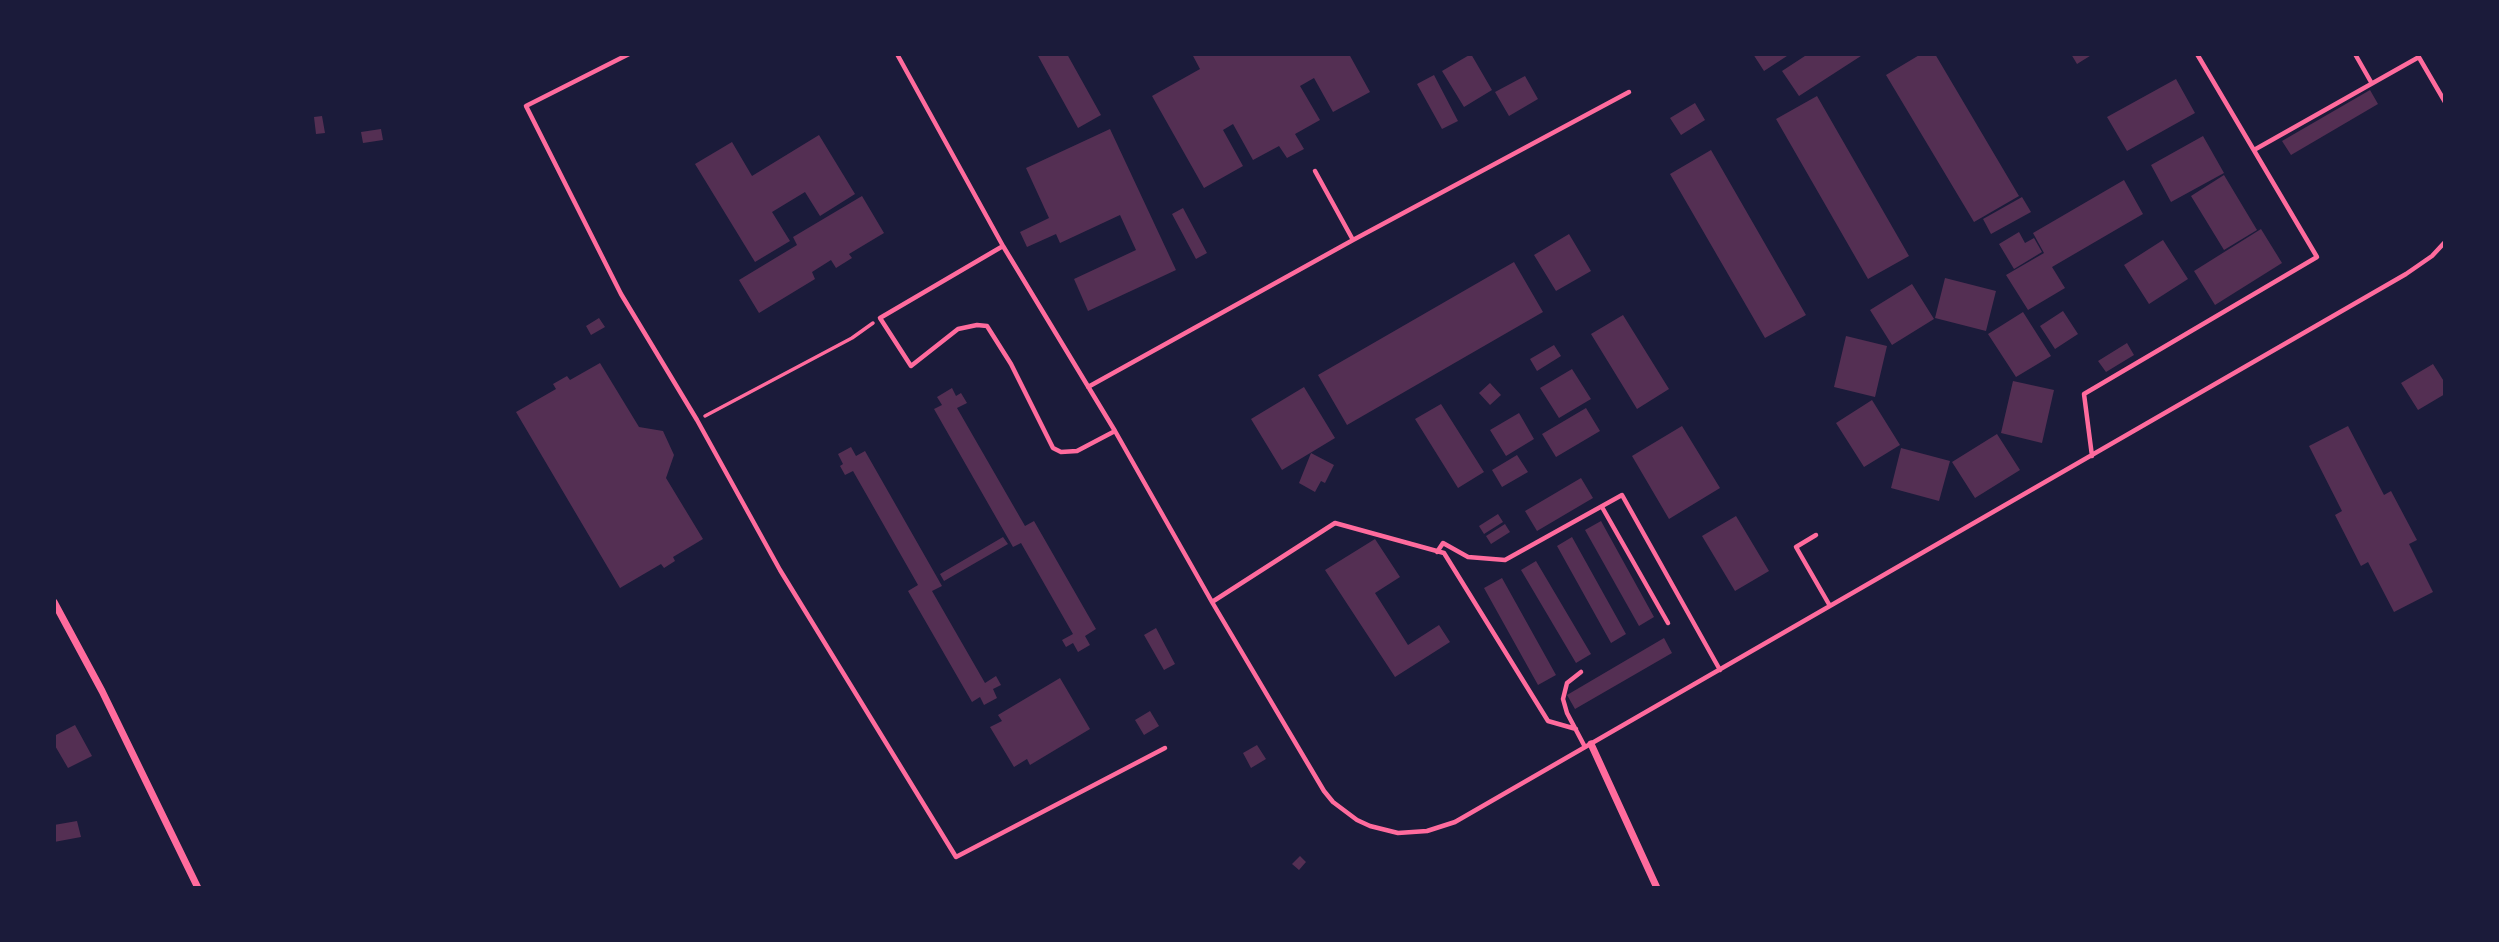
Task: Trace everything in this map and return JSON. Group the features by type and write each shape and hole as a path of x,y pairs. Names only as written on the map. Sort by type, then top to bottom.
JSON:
{"street":[{"path":"54,602 102,691 198,888"},
{"path":"1588,746 1657,888"}],"lane":[{"path":"628,54 526,106 621,294 697,420 780,570 956,857 1165,748"},
{"path":"897,54 1003,246 1115,431 1212,603 1324,791 1345,812 1370,826 1398,833 1441,828 1455,822 2420,266 2445,242"},
{"path":"2091,456 2084,394 2317,257 2197,54"},
{"path":"2355,54 2371,82"},
{"path":"2254,150 2418,56 2445,102"},
{"path":"1088,387 1353,240 1629,92"},
{"path":"1315,171 1353,240"},
{"path":"1003,246 880,318 911,366 958,329 987,326 1011,364 1053,448 1061,452 1077,451 1115,431"},
{"path":"1437,552 1443,542 1468,557 1505,561 1622,495 1720,670"},
{"path":"1602,507 1668,623"},
{"path":"1212,603 1335,523 1444,554 1548,721 1576,729"},
{"path":"1816,535 1796,547 1830,606"},
{"path":"1581,672 1567,684 1563,699 1576,729 1588,746"}],"path":[{"path":"697,420 852,338 880,318"}],"building":[{"path":"1037,54 1067,54 1101,115 1078,128"},
{"path":"1192,54 1349,54 1370,92 1333,112 1314,78 1300,86 1320,120 1295,134 1304,149 1287,158 1279,146 1253,160 1233,124 1223,130 1243,166 1204,188 1152,96 1200,69"},
{"path":"1471,54 1492,90 1464,107 1442,71"},
{"path":"1753,54 1790,54 1764,71"},
{"path":"1808,54 1864,54 1799,96 1782,71"},
{"path":"1921,54 1935,54 2019,196 1974,222 1886,75"},
{"path":"2071,54 2093,54 2077,64"},
{"path":"1434,75 1458,121 1442,129 1417,84"},
{"path":"1525,76 1538,99 1509,116 1495,92"},
{"path":"2176,79 2195,113 2127,151 2107,117"},
{"path":"2370,90 2378,104 2291,155 2282,141"},
{"path":"1817,96 1909,256 1868,279 1776,119"},
{"path":"1695,103 1705,120 1681,135 1670,118"},
{"path":"322,116 325,133 316,134 314,117"},
{"path":"381,129 383,140 363,143 361,132"},
{"path":"1110,129 1176,270 1088,311 1074,279 1136,250 1120,215 1060,243 1056,234 1027,247 1020,232 1049,218 1026,168"},
{"path":"819,135 855,194 820,216 805,192 772,212 790,241 755,262 695,164 732,142 752,176"},
{"path":"2203,136 2224,173 2171,202 2151,165"},
{"path":"1711,150 1806,315 1765,338 1670,174"},
{"path":"2224,175 2257,230 2224,250 2191,196"},
{"path":"2124,180 2143,214 2052,267 2065,288 2028,310 2006,275 2044,253 2033,233"},
{"path":"862,196 884,233 849,254 852,258 836,268 831,260 812,272 815,279 759,313 739,280 797,245 793,237"},
{"path":"2022,197 2031,212 1991,234 1983,219"},
{"path":"1183,208 1207,253 1196,259 1172,214"},
{"path":"2261,229 2282,263 2215,305 2194,271"},
{"path":"2019,232 2025,243 2034,238 2042,252 2014,269 1999,244"},
{"path":"1569,234 1591,271 1556,291 1534,255"},
{"path":"2163,240 2188,279 2149,304 2124,265"},
{"path":"1514,262 1543,312 1347,425 1318,375"},
{"path":"1945,278 1996,291 1986,331 1935,318"},
{"path":"1912,284 1934,319 1892,345 1870,310"},
{"path":"2063,311 2078,334 2055,349 2040,326"},
{"path":"2023,312 2051,356 2016,377 1988,334"},
{"path":"1623,315 1669,389 1637,409 1591,334"},
{"path":"599,318 605,327 591,335 586,326"},
{"path":"1846,336 1887,346 1875,397 1834,387"},
{"path":"2127,343 2134,355 2106,372 2098,361"},
{"path":"1554,345 1561,356 1537,371 1530,359"},
{"path":"600,363 639,427 663,431 674,455 666,478 703,539 673,557 675,561 664,568 661,564 620,588 516,412 556,389 553,384 567,376 570,380"},
{"path":"2433,364 2445,383 2445,394 2418,410 2401,383"},
{"path":"1572,369 1591,399 1559,418 1540,388"},
{"path":"2013,381 2054,390 2042,443 2001,433"},
{"path":"1490,383 1501,395 1490,405 1479,393"},
{"path":"1304,387 1335,438 1282,470 1251,419"},
{"path":"952,388 956,396 961,393 967,403 957,408 1025,526 1034,521 1096,629 1085,636 1090,645 1078,652 1073,643 1066,647 1062,640 1073,634 1021,543 1013,547 934,409 942,405 937,397"},
{"path":"1872,400 1900,445 1864,467 1836,423"},
{"path":"1441,404 1484,472 1458,488 1415,419"},
{"path":"1586,408 1600,431 1556,457 1542,434"},
{"path":"1519,413 1534,439 1506,456 1490,430"},
{"path":"1682,426 1720,488 1669,519 1632,456"},
{"path":"2348,426 2384,495 2391,491 2417,540 2409,544 2433,592 2394,612 2368,562 2361,566 2335,515 2342,511 2309,446"},
{"path":"1997,434 2020,470 1975,498 1952,462"},
{"path":"851,447 856,456 865,451 942,586 932,591 985,683 996,676 1001,685 993,689 997,698 984,705 980,697 972,702 908,591 918,585 853,471 845,475 840,466 843,464 838,454"},
{"path":"1901,448 1950,461 1939,501 1891,488"},
{"path":"1311,453 1334,465 1325,483 1321,481 1315,492 1299,483"},
{"path":"1517,455 1528,472 1502,487 1492,470"},
{"path":"1581,478 1593,498 1537,531 1525,511"},
{"path":"1498,514 1503,522 1484,534 1479,526"},
{"path":"1736,516 1769,571 1735,591 1702,536"},
{"path":"1601,521 1654,617 1639,626 1585,530"},
{"path":"1505,524 1510,532 1491,544 1486,536"},
{"path":"1003,537 1008,544 944,581 940,574"},
{"path":"1572,537 1626,634 1611,643 1557,546"},
{"path":"1375,539 1400,577 1375,593 1408,645 1439,625 1450,642 1395,677 1325,570"},
{"path":"1536,561 1591,654 1576,663 1521,570"},
{"path":"1502,578 1556,675 1538,685 1484,588"},
{"path":"1156,628 1175,664 1164,670 1144,635"},
{"path":"1664,638 1672,653 1575,709 1567,695"},
{"path":"1060,678 1090,729 1030,765 1027,759 1014,767 990,727 1002,721 998,715"},
{"path":"1150,711 1159,726 1144,735 1135,720"},
{"path":"75,725 92,756 68,768 54,744 54,736"},
{"path":"1257,745 1266,759 1251,768 1243,753"},
{"path":"77,821 81,837 54,842 54,825"},
{"path":"1300,856 1306,862 1299,870 1292,864"}]}
